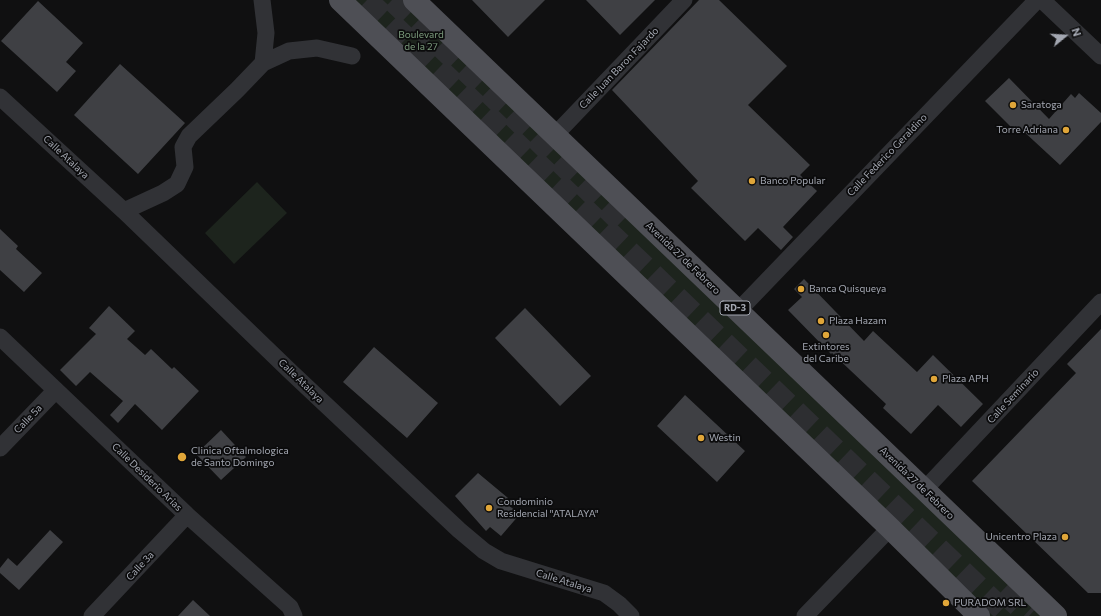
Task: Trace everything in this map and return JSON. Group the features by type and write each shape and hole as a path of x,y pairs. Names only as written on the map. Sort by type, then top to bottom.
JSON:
{"main road":[{"path":"340,0 890,528 979,616"},
{"name":"Avenida 27 de Febrero","path":"414,0 1056,616"}],"street":[{"path":"262,0 266,33 263,63"},
{"name":"Calle Juan Baron Fajardo","path":"555,135 684,0"},
{"name":"Calle Federico Geraldino","path":"738,311 1037,0"},
{"path":"1042,0 1101,56"},
{"path":"124,211 177,184 185,167 183,147 189,136 263,63 289,51 317,48 352,56"},
{"name":"Calle Atalaya","path":"0,97 124,211 458,530 484,551 501,561 604,593 619,604 631,616"},
{"name":"Calle Seminario","path":"924,490 1101,302"},
{"name":"Calle Desiderio Arias","path":"0,336 187,515 290,607 294,616"},
{"name":"Calle 5a","path":"0,448 56,390"},
{"name":"Calle 3a","path":"92,616 187,515"},
{"path":"805,616 890,528"}],"green space":[{"name":"Boulevard de la 27","path":"347,0 408,0 1046,616 989,616"},
{"path":"257,182 287,213 234,264 205,233"}],"building":[{"path":"472,0 545,0 508,37"},
{"path":"586,0 655,0 620,35"},
{"path":"699,0 719,0 787,66 748,105 810,165 800,175 817,191 783,227 793,237 781,250 758,228 745,241 691,188 698,181 612,90"},
{"path":"38,1 83,43 66,62 76,71 57,92 1,41"},
{"path":"120,64 185,123 138,174 74,115"},
{"path":"1009,78 1049,119 1071,94 1075,98 1079,93 1101,113 1101,122 1060,165 1021,129 1017,133 985,101"},
{"path":"0,229 18,246 16,249 42,273 24,292 0,270"},
{"path":"804,279 864,341 873,331 917,372 933,355 983,404 961,427 938,405 911,434 883,408 886,404 832,353 831,354 788,310 802,297 794,289"},
{"path":"109,306 135,331 127,339 145,355 151,349 172,369 174,367 199,391 162,430 135,404 118,423 110,415 123,401 90,372 76,386 60,370 96,334 89,328"},
{"path":"525,308 591,376 560,406 495,338"},
{"name":"Unicentro Plaza","path":"1101,329 1101,593 1088,593 972,481 1076,373 1067,364"},
{"path":"374,347 438,403 407,438 343,382"},
{"name":"Westin","path":"685,395 745,451 717,482 657,426"},
{"path":"221,430 246,457 221,480 196,454"},
{"name":"Condominio Residencial \"ATALAYA\"","path":"478,473 508,498 504,502 520,514 501,536 490,527 486,531 455,496"},
{"path":"50,530 63,542 19,590 0,573 0,568 8,558 17,566"},
{"path":"193,600 210,616 178,616"}],"tunnel":[{"path":"367,0 1009,616"},
{"path":"392,0 628,229"},
{"path":"1002,591 1029,616"}],"place":[{"name":"Saratoga","path":"1013,105"},
{"name":"Torre Adriana","path":"1066,130"},
{"name":"Banco Popular","path":"752,181"},
{"name":"Banca Quisqueya","path":"801,289"},
{"name":"Plaza Hazam","path":"821,321"},
{"name":"Extintores del Caribe","path":"826,335"},
{"name":"Plaza APH","path":"934,379"},
{"name":"Westin","path":"701,438"},
{"name":"Clinica Oftalmologica de Santo Domingo","path":"182,457"},
{"name":"Condominio Residencial \"ATALAYA\"","path":"489,508"},
{"name":"Unicentro Plaza","path":"1065,537"},
{"name":"PURADOM SRL","path":"946,603"}]}
